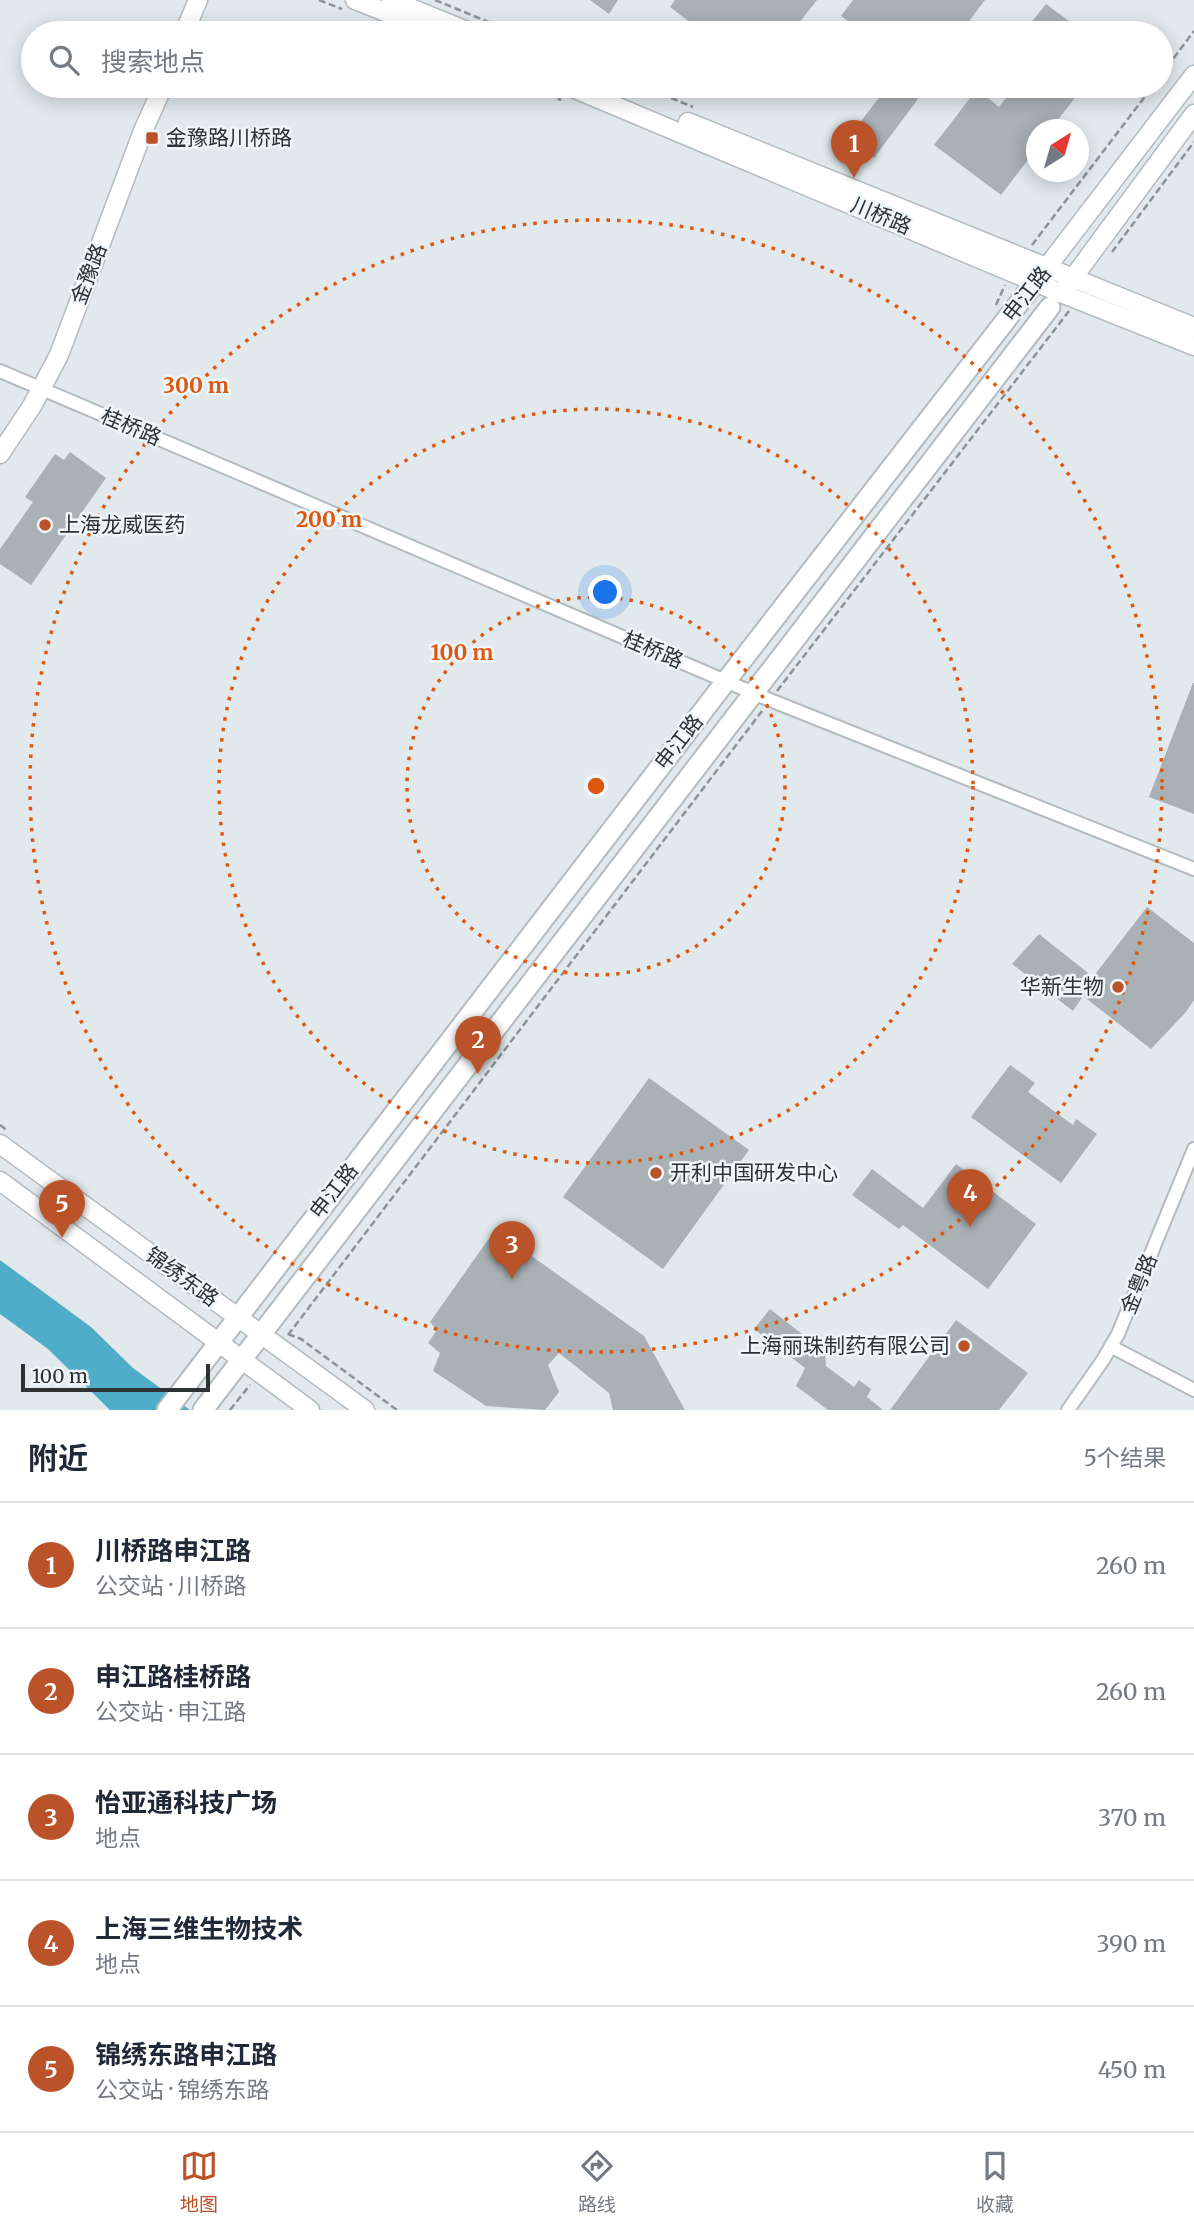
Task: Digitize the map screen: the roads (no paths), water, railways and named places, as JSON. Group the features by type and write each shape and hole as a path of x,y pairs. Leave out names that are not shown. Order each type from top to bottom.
{"main road":[{"name":"申江路","path":"167,1410 1042,274"},
{"name":"申江路","path":"206,1406 763,697 1061,293"}],"street":[{"path":"189,21 198,0"},
{"path":"355,0 408,21"},
{"path":"391,0 443,21"},
{"name":"申江路","path":"1042,274 1194,75"},
{"name":"金豫路","path":"0,454 42,389 59,355 158,98"},
{"name":"川桥路","path":"598,98 1042,274"},
{"name":"川桥路","path":"628,98 1042,274 1061,293 1194,346"},
{"name":"申江路","path":"1061,293 1194,114"},
{"name":"川桥路","path":"1061,293 1194,327"},
{"name":"桂桥路","path":"0,371 763,697 1194,869"},
{"name":"锦绣东路","path":"6,1139 237,1317 267,1329 284,1341 365,1410"},
{"name":"金粤路","path":"1068,1410 1112,1346 1194,1149"},
{"name":"锦绣东路","path":"0,1181 310,1410"},
{"path":"1112,1346 1194,1390"}],"water":[{"path":"0,1260 91,1327 133,1368 190,1410 110,1410 48,1349 0,1314"}],"place":[{"name":"金豫路川桥路","path":"152,138"},
{"name":"川桥路申江路","path":"854,178"},
{"name":"上海龙威医药","path":"45,525"},
{"name":"华新生物","path":"1118,987"},
{"name":"申江路桂桥路","path":"478,1074"},
{"name":"开利中国研发中心","path":"656,1173"},
{"name":"上海三维生物技术","path":"970,1227"},
{"name":"锦绣东路申江路","path":"62,1238"},
{"name":"怡亚通科技广场","path":"512,1279"},
{"name":"上海丽珠制药有限公司","path":"964,1346"}]}
